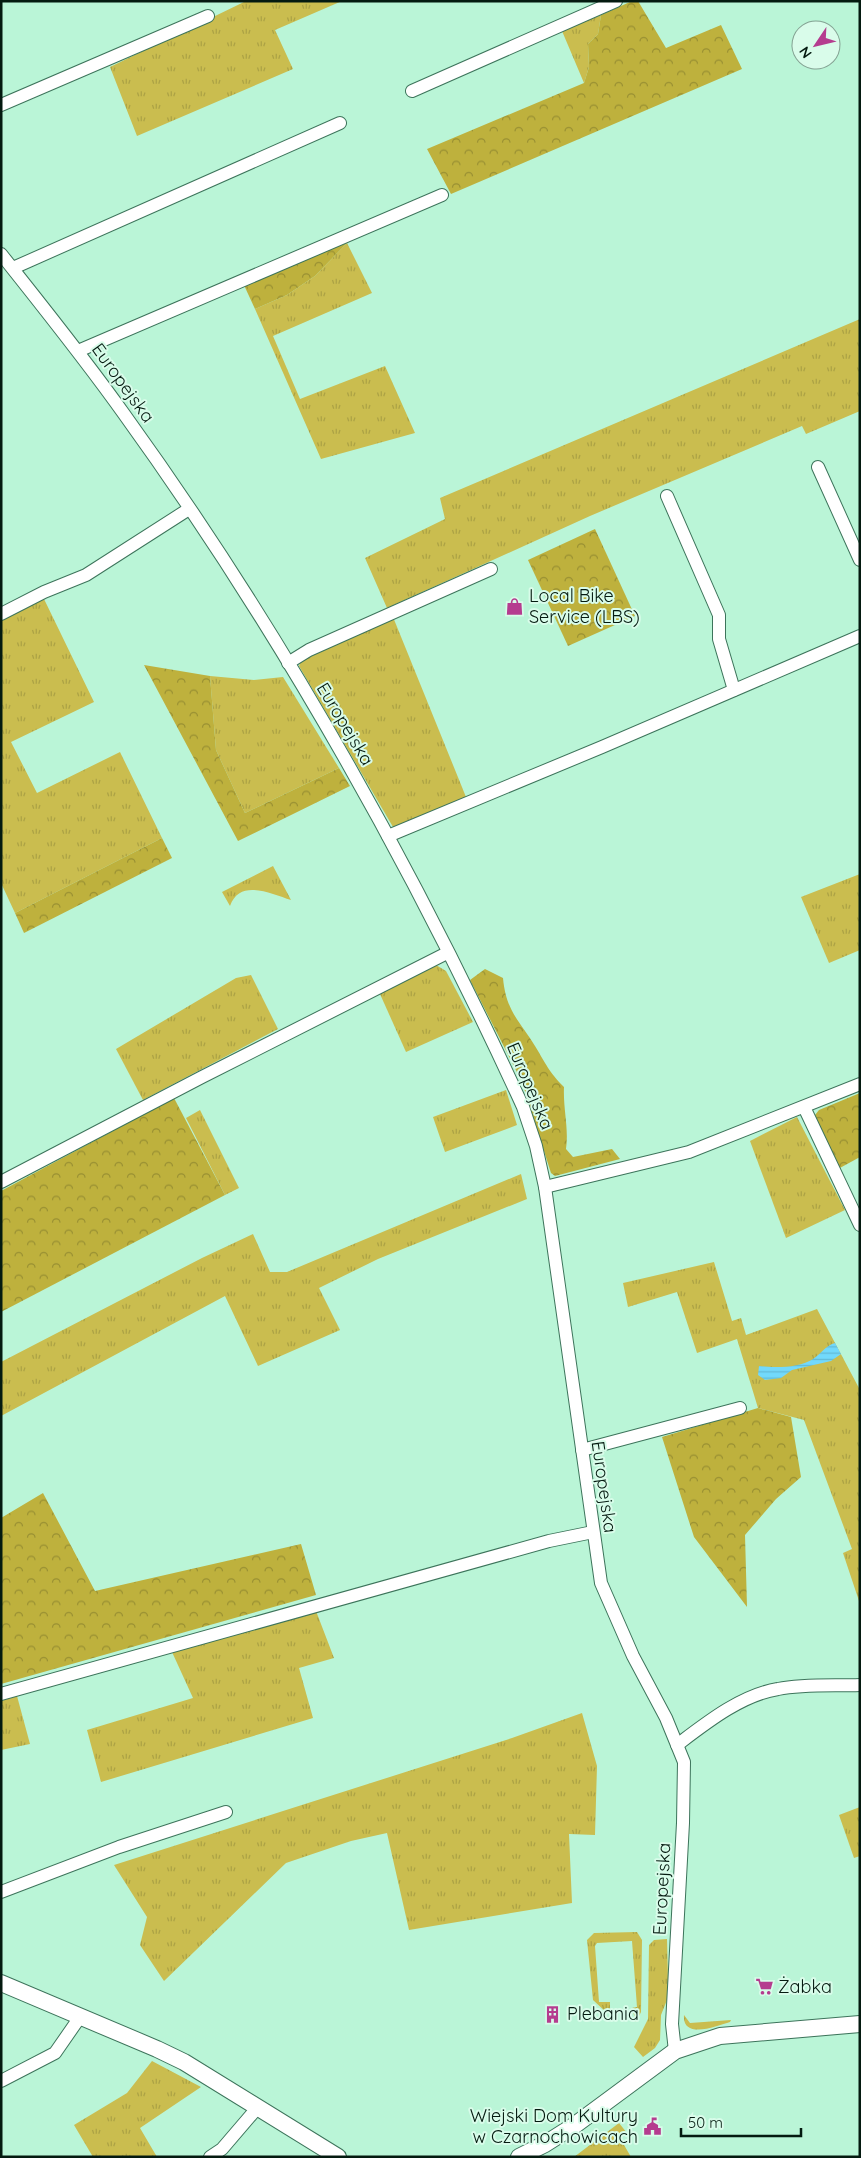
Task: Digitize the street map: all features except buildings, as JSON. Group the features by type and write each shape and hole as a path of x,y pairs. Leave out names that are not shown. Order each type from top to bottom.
{"street":[{"path":"412,91 616,1"},
{"path":"1,105 208,16"},
{"path":"12,268 340,123"},
{"path":"78,351 442,195"},
{"name":"Europejska","path":"1,254 78,351 126,416 189,509 288,663 388,836 523,1107 536,1146 545,1187 601,1583 678,1745 684,1762 685,1786 672,2024 675,2051"},
{"path":"818,467 860,560"},
{"path":"667,496 719,615 719,639 734,690"},
{"path":"1,614 44,592 86,575 189,509"},
{"path":"288,663 309,650 490,569"},
{"path":"388,836 860,636"},
{"path":"1,1182 210,1072 447,953"},
{"path":"545,1187 689,1152 860,1084"},
{"path":"804,1107 860,1225"},
{"path":"582,1450 740,1408"},
{"path":"1,1694 550,1542 593,1532"},
{"path":"678,1745 702,1726 750,1698 778,1689 860,1685"},
{"path":"1,1892 119,1847 226,1812"},
{"path":"1,1983 157,2049 258,2107 338,2157"},
{"path":"1,2081 55,2053 80,2017"},
{"path":"519,2157 546,2151 675,2051 720,2036 860,2024"},
{"path":"210,2157 222,2148 258,2107"}],"green space":[{"path":"246,1 342,1 275,30 293,69 137,136 110,67"},
{"path":"632,1 638,1 666,48 721,25 742,69 451,194 427,149 584,83 589,67 588,44 598,34 601,15"},
{"path":"601,15 598,34 588,44 589,67 584,83 562,31"},
{"path":"347,243 372,293 273,336 300,399 385,366 415,433 321,459 255,309 287,295 315,276"},
{"path":"347,243 315,276 287,295 255,309 243,283"},
{"path":"860,319 860,411 806,434 802,426 590,516 387,608 365,558 445,519 440,498"},
{"path":"595,529 635,616 568,646 528,560"},
{"path":"44,599 94,702 11,742 37,793 120,752 162,838 15,913 1,883 1,619"},
{"path":"393,617 466,797 393,827 299,666 301,661 308,655"},
{"path":"144,665 210,676 216,750 245,813 339,768 350,786 238,841"},
{"path":"210,676 254,680 283,677 339,768 245,813 216,750"},
{"path":"162,838 172,858 24,933 15,913"},
{"path":"273,866 291,900 266,892 248,890 241,892 235,897 230,906 222,892"},
{"path":"860,874 860,950 829,963 801,897"},
{"path":"436,965 446,971 473,1022 406,1052 380,994"},
{"path":"485,969 503,978 507,999 514,1015 551,1072 564,1087 566,1149 573,1157 612,1149 620,1159 555,1176 551,1173 522,1082 470,980"},
{"path":"251,975 278,1029 143,1100 116,1049 236,978"},
{"path":"506,1090 517,1125 445,1152 433,1117"},
{"path":"860,1093 860,1157 838,1169 815,1115 819,1110"},
{"path":"174,1098 225,1195 1,1312 1,1191"},
{"path":"200,1110 239,1188 225,1195 186,1118"},
{"path":"797,1117 845,1210 786,1238 750,1141"},
{"path":"521,1174 527,1199 378,1259 319,1288 340,1330 258,1366 225,1296 1,1416 1,1362 202,1258 253,1234 270,1272 287,1272"},
{"path":"714,1262 732,1321 741,1318 746,1335 817,1309 860,1390 860,1604 843,1553 852,1549 804,1420 758,1408 737,1339 697,1353 677,1292 628,1307 623,1283"},
{"path":"758,1408 791,1417 801,1477 776,1499 745,1535 747,1607 694,1537 662,1437"},
{"path":"43,1493 95,1591 301,1544 316,1595 1,1684 1,1518"},
{"path":"316,1611 334,1658 299,1668 313,1718 101,1782 87,1730 193,1698 172,1652"},
{"path":"17,1696 30,1744 1,1750 1,1701"},
{"path":"582,1713 597,1766 595,1835 569,1834 572,1903 409,1930 387,1833 351,1841 286,1863 164,1981 140,1945 147,1917 114,1865 512,1738"},
{"path":"860,1807 860,1856 854,1858 839,1815"},
{"path":"637,1932 642,1940 641,2012 636,2022 632,2008 637,2007 632,1941 597,1943 595,1946 599,2002 610,2002 610,2009 617,2009 617,2011 607,2013 593,2000 587,1940 594,1933"},
{"path":"667,1939 667,2000 661,2015 660,2040 655,2048 643,2057 634,2047 648,2019 649,1945 654,1940"},
{"path":"684,2015 690,2023 731,2020 730,2022 709,2028 694,2029 685,2023"},
{"path":"152,2061 201,2087 140,2128 157,2157 93,2157 74,2125 127,2093"},
{"path":"619,2123 627,2133 620,2138 631,2157 574,2157"}],"water":[{"path":"835,1343 841,1354 831,1361 792,1370 781,1378 765,1380 758,1375 759,1366 794,1366 808,1362 828,1346"}],"place":[{"name":"Local Bike Service (LBS)","path":"515,606"},
{"name":"Żabka","path":"764,1987"},
{"name":"Plebania","path":"553,2014"},
{"name":"Wiejski Dom Kultury w Czarnochowicach","path":"652,2126"}]}
